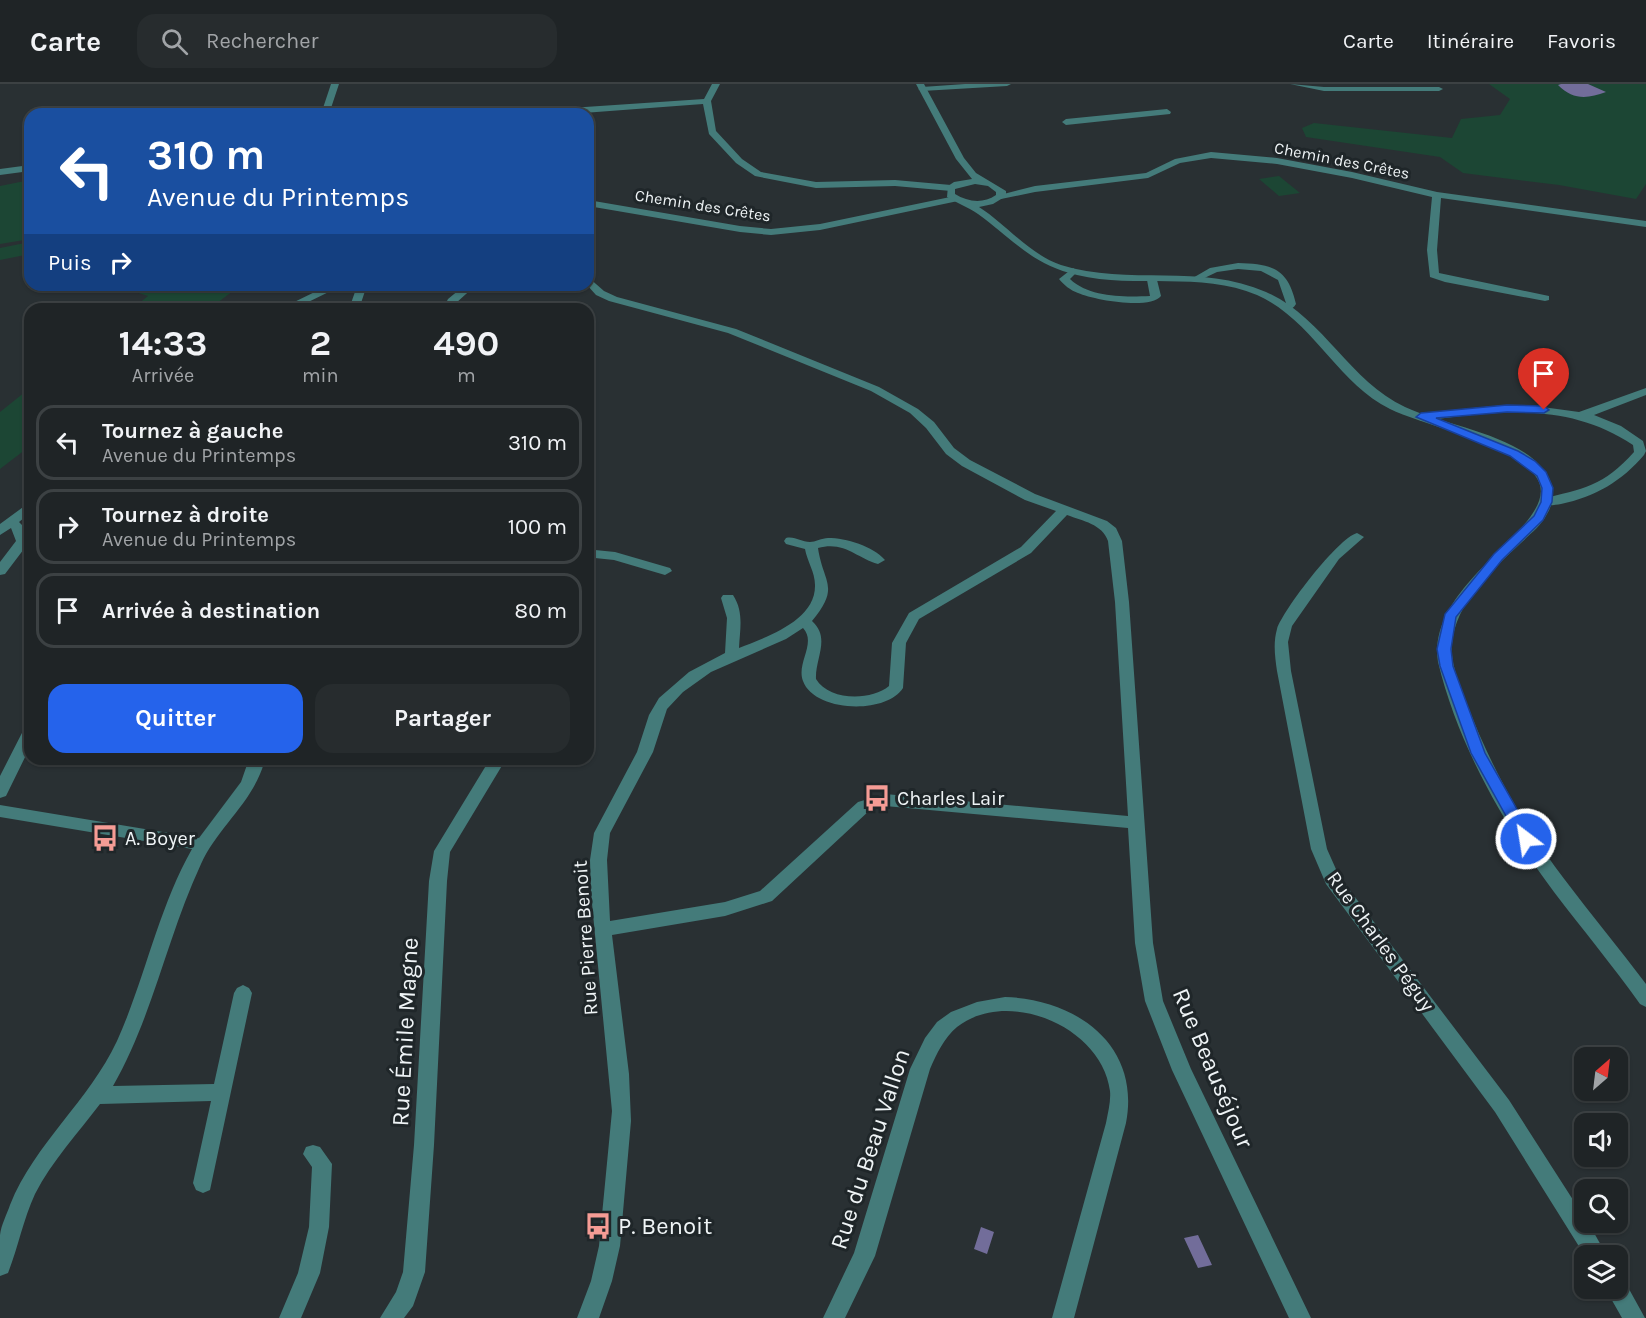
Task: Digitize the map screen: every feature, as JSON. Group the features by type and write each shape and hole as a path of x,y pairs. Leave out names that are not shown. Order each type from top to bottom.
{"street":[{"path":"327,108 335,84"},
{"path":"716,84 707,101 712,132 739,161 759,174 816,185 895,183 954,186 984,182"},
{"path":"998,224 992,208 997,195 973,175 960,159 921,87 1007,84"},
{"path":"1294,84 1324,88 1438,89"},
{"path":"594,109 707,101"},
{"path":"1066,122 1167,112"},
{"name":"Chemin des Crêtes","path":"967,203 1035,189 1148,175 1178,161 1211,155 1256,158 1324,169 1437,195 1646,224"},
{"path":"960,159 961,177 950,195 967,203 998,224 1038,258 1073,271 1098,276 1152,280 1196,279 1250,289 1271,297 1298,314 1369,390 1397,407 1499,446 1531,464 1542,475 1547,488 1546,502 1539,517 1498,557 1450,617 1444,649 1446,666 1478,753 1526,839 1560,886 1621,962 1646,999"},
{"path":"0,172 24,169"},
{"path":"1437,195 1432,250 1434,275 1545,298"},
{"name":"Chemin des Crêtes","path":"594,204 740,229 771,232 820,227 955,199"},
{"path":"1196,279 1203,273 1215,269 1238,266 1262,268 1280,276 1291,304 1287,307"},
{"path":"1073,271 1064,279 1069,287 1097,295 1153,299 1156,296 1152,280"},
{"name":"Rue Beauséjour","path":"594,286 600,293 613,299 732,331 875,389 914,411 930,426 950,451 966,463 1030,497 1102,524 1111,531 1115,541 1122,602 1144,943 1154,1000 1182,1070 1300,1318"},
{"path":"298,303 324,291"},
{"path":"452,303 464,291"},
{"path":"312,303 315,295"},
{"path":"1578,416 1601,410 1646,392"},
{"path":"1421,417 1519,408 1558,411 1615,428 1639,444 1640,452 1614,478 1564,501 1546,502"},
{"path":"804,620 813,627 817,636 809,669 809,679 813,688 824,695 847,700 875,700 889,696 896,688 897,644 904,629 914,616 1026,550 1065,510"},
{"path":"0,531 24,511"},
{"path":"0,571 22,541 19,529 12,522"},
{"name":"Rue Charles Péguy","path":"1357,537 1334,556 1300,602 1285,626 1281,642 1297,741 1319,849 1332,879 1502,1106 1590,1245"},
{"path":"790,541 811,546 827,541 837,543 861,550 878,560"},
{"name":"Rue Pierre Benoit","path":"588,1318 600,1291 609,1254 619,1148 621,1093 603,929 599,859 602,835 616,801 650,741 654,720 663,703 678,688 732,654 781,635 804,620 816,606 821,591 822,575 811,553 811,546"},
{"path":"594,554 615,556 665,571"},
{"path":"728,598 733,605 735,620 731,641 732,654"},
{"path":"0,792 24,743"},
{"path":"0,1266 21,1203 34,1176 96,1095 113,1066 131,1028 194,861 247,784 256,765"},
{"name":"Rue Émile Magne","path":"391,1318 405,1298 414,1272 424,1144 438,880 442,851 494,765"},
{"path":"603,929 725,909 766,897 864,806 885,800 1136,823"},
{"path":"0,812 203,845"},
{"path":"203,1184 243,993"},
{"name":"Rue du Beau Vallon","path":"834,1318 864,1256 920,1069 933,1040 950,1021 972,1010 1004,1003 1033,1004 1075,1022 1094,1039 1110,1062 1120,1091 1115,1125 1063,1318"},
{"path":"96,1095 222,1092"},
{"path":"290,1318 309,1273 319,1227 322,1164 313,1154"},
{"path":"1623,1299 1634,1318"}],"green space":[{"path":"1489,84 1646,84 1646,184 1636,199 1559,185 1463,173 1440,157 1306,137 1302,128 1314,123 1452,138 1461,119 1500,115 1510,99"},
{"path":"1279,176 1300,193 1279,196 1259,179"},
{"path":"24,181 24,240 0,244 0,186"},
{"path":"24,243 24,255 0,260 0,248"},
{"path":"133,291 233,291 217,303 139,303 148,296"},
{"path":"24,393 24,451 0,469 0,412"}],"shaded area":[{"path":"1588,84 1606,92 1580,97 1564,90 1558,85"},
{"path":"981,1227 994,1232 987,1254 974,1249"},
{"path":"1198,1235 1212,1265 1198,1268 1184,1238"}],"place":[{"name":"Charles Lair","path":"877,798"},
{"name":"A. Boyer","path":"105,838"},
{"name":"P. Benoit","path":"598,1226"}],"route":[{"path":"1526,839 1496,789 1478,753 1446,666 1444,649 1445,633 1450,617 1464,596 1498,557 1539,517 1546,502 1547,488 1542,475 1531,464 1514,453 1421,417 1507,408 1544,410"}]}
